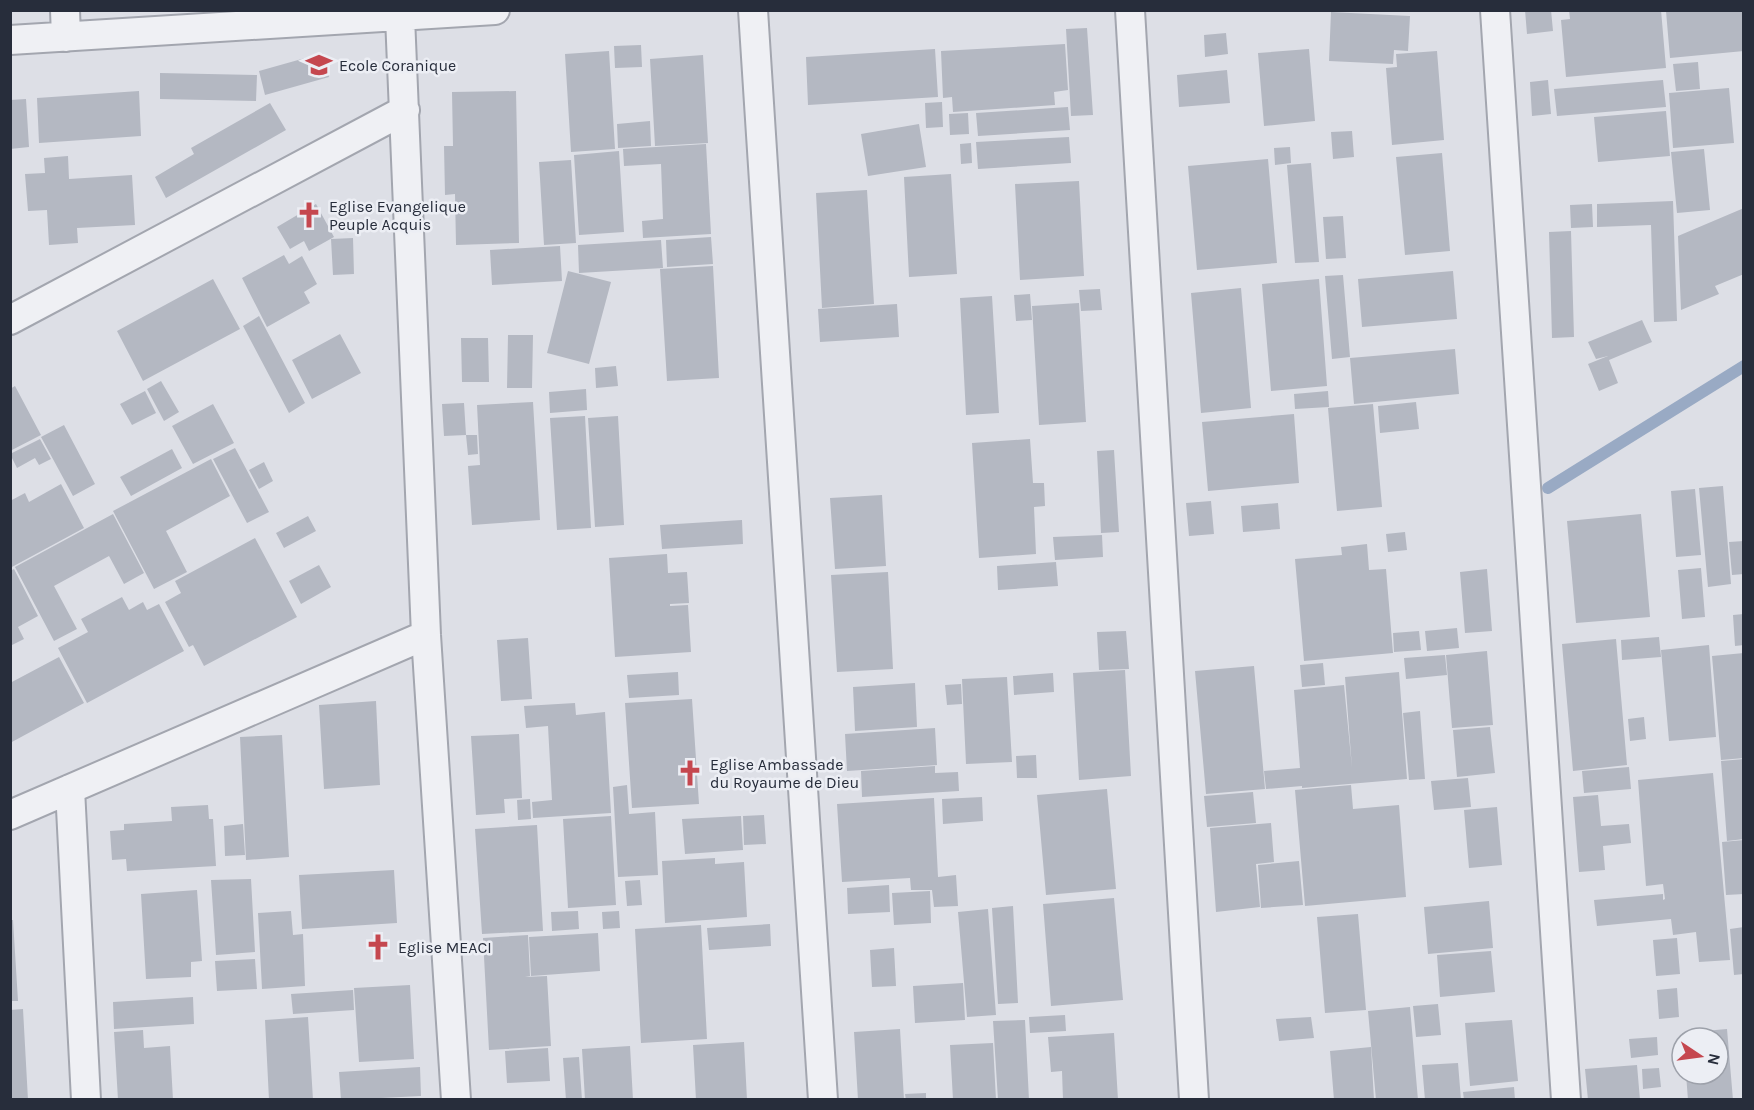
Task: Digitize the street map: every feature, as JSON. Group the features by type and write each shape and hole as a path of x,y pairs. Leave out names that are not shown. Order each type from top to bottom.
{"street":[{"path":"10,40 66,24 400,17 495,10"},
{"path":"753,10 823,1100"},
{"path":"1130,10 1194,1100"},
{"path":"1495,10 1566,1100"},
{"path":"400,17 426,634 456,1100"},
{"path":"10,320 405,110"},
{"path":"10,815 426,634"},
{"path":"70,789 86,1100"}],"building":[{"path":"1525,10 1551,10 1553,31 1527,34"},
{"path":"1569,10 1661,10 1666,68 1566,77 1561,20 1570,19"},
{"path":"1744,10 1744,51 1670,58 1666,11"},
{"path":"1331,12 1410,16 1408,51 1394,50 1393,64 1329,61"},
{"path":"1087,28 1093,115 1071,116 1066,29"},
{"path":"1226,33 1228,54 1205,57 1204,35"},
{"path":"1065,44 1068,90 1054,92 1055,105 953,112 952,97 943,98 941,51"},
{"path":"641,45 642,67 615,68 614,46"},
{"path":"935,49 938,97 808,105 806,57"},
{"path":"1309,49 1315,121 1264,126 1258,53"},
{"path":"609,51 615,149 571,152 565,54"},
{"path":"1437,51 1444,140 1392,145 1386,68 1397,67 1396,54"},
{"path":"323,53 329,77 265,95 259,71"},
{"path":"703,55 708,143 655,146 650,59"},
{"path":"1698,62 1700,89 1676,91 1673,64"},
{"path":"1227,70 1230,103 1179,107 1177,75"},
{"path":"160,73 257,75 256,101 160,99"},
{"path":"1548,80 1551,114 1532,116 1530,82"},
{"path":"1663,80 1666,107 1557,116 1554,89"},
{"path":"1729,88 1734,143 1673,148 1669,93"},
{"path":"139,91 141,136 39,143 37,98"},
{"path":"516,91 519,243 456,245 455,194 445,195 444,146 453,146 452,92"},
{"path":"26,99 29,147 10,149 10,100"},
{"path":"942,102 943,127 926,128 925,103"},
{"path":"270,103 286,130 166,198 155,177 194,154 191,148"},
{"path":"1068,107 1070,130 978,136 976,113"},
{"path":"1666,111 1670,156 1598,162 1594,117"},
{"path":"968,113 969,134 950,135 949,114"},
{"path":"650,121 651,146 618,148 617,124"},
{"path":"919,124 926,167 868,176 861,134"},
{"path":"1352,131 1354,157 1333,159 1331,132"},
{"path":"1069,137 1071,163 978,169 976,142"},
{"path":"971,143 972,163 961,164 960,144"},
{"path":"706,144 711,234 643,238 642,221 663,219 661,164 624,166 623,149"},
{"path":"1290,147 1291,163 1275,165 1274,148"},
{"path":"1704,149 1710,210 1677,213 1671,152"},
{"path":"619,151 624,232 579,235 574,155"},
{"path":"1442,153 1450,251 1405,255 1396,157"},
{"path":"68,156 69,179 132,175 135,225 77,228 78,243 49,245 47,210 28,211 25,174 45,173 44,158"},
{"path":"1268,159 1277,263 1197,270 1188,166"},
{"path":"571,160 576,243 544,245 539,162"},
{"path":"1311,163 1319,262 1295,263 1287,165"},
{"path":"951,174 957,274 909,277 904,177"},
{"path":"1079,181 1084,276 1020,280 1015,184"},
{"path":"867,190 874,304 822,308 816,193"},
{"path":"1673,201 1677,321 1654,322 1651,225 1597,227 1597,204"},
{"path":"316,204 334,237 309,251 304,241 290,249 277,227"},
{"path":"1592,204 1593,227 1571,228 1570,205"},
{"path":"1744,208 1744,274 1715,286 1719,294 1681,310 1678,236"},
{"path":"1343,216 1346,258 1326,259 1323,217"},
{"path":"1571,231 1574,337 1552,338 1549,232"},
{"path":"711,237 713,264 667,267 666,240"},
{"path":"353,238 354,274 333,275 331,239"},
{"path":"661,240 663,268 579,273 578,245"},
{"path":"560,246 562,281 492,285 490,250"},
{"path":"284,255 289,264 302,256 317,284 304,292 310,303 267,327 242,278"},
{"path":"713,266 719,378 667,381 660,269"},
{"path":"568,271 611,282 589,364 547,353"},
{"path":"1453,271 1457,319 1362,327 1358,279"},
{"path":"1343,275 1350,357 1332,359 1325,276"},
{"path":"213,279 240,329 143,381 117,331"},
{"path":"1319,279 1327,386 1271,391 1262,284"},
{"path":"1241,288 1251,408 1201,413 1191,293"},
{"path":"1100,289 1102,310 1081,311 1079,290"},
{"path":"1030,294 1032,320 1016,321 1014,295"},
{"path":"992,296 999,413 966,415 960,298"},
{"path":"1079,303 1086,422 1039,425 1032,306"},
{"path":"897,304 899,337 820,342 818,309"},
{"path":"259,316 305,403 289,413 243,326"},
{"path":"1642,320 1652,342 1609,360 1618,383 1599,391 1588,364 1608,356 1596,359 1588,342"},
{"path":"340,334 361,373 312,399 292,360"},
{"path":"508,335 533,335 532,388 507,388"},
{"path":"461,338 488,338 489,382 462,382"},
{"path":"1455,349 1459,394 1354,404 1350,358"},
{"path":"616,366 618,386 596,388 595,368"},
{"path":"161,381 179,412 164,421 147,389"},
{"path":"15,386 41,435 10,451 10,389"},
{"path":"586,389 587,410 550,413 549,392"},
{"path":"145,391 156,413 132,425 120,404"},
{"path":"1328,391 1329,407 1295,409 1294,394"},
{"path":"533,402 540,520 472,525 468,466 480,465 477,405"},
{"path":"1416,402 1419,429 1380,433 1378,406"},
{"path":"464,403 466,435 444,436 442,404"},
{"path":"213,404 234,443 193,464 172,426"},
{"path":"1373,404 1382,507 1337,511 1328,408"},
{"path":"1294,414 1299,483 1208,491 1202,422"},
{"path":"585,416 591,528 557,530 550,418"},
{"path":"618,416 624,525 595,527 588,418"},
{"path":"64,425 95,484 73,496 41,437"},
{"path":"466,435 477,435 478,454 468,455"},
{"path":"40,439 51,459 39,465 35,458 17,468 10,454"},
{"path":"1030,439 1033,483 1044,483 1045,506 1034,507 1036,554 979,558 972,443"},
{"path":"235,448 269,512 247,523 213,459"},
{"path":"172,449 182,468 131,496 120,477"},
{"path":"1114,450 1119,532 1101,533 1097,451"},
{"path":"211,459 230,496 166,531 187,572 154,589 113,511"},
{"path":"264,462 273,481 259,489 249,470"},
{"path":"61,484 84,528 10,568 10,501 25,493 29,502"},
{"path":"1723,486 1731,584 1708,587 1699,488"},
{"path":"1695,489 1701,555 1676,557 1671,491"},
{"path":"882,495 886,566 835,569 830,498"},
{"path":"1211,501 1214,534 1189,536 1186,503"},
{"path":"1278,503 1280,529 1243,532 1241,506"},
{"path":"113,514 144,573 124,584 109,556 54,586 77,629 54,641 15,567"},
{"path":"1641,514 1650,617 1576,623 1567,521"},
{"path":"308,516 316,531 284,548 276,533"},
{"path":"742,520 743,544 662,549 660,525"},
{"path":"1405,532 1407,550 1388,552 1386,534"},
{"path":"1102,535 1103,557 1055,560 1053,537"},
{"path":"255,538 297,617 204,666 193,645 189,647 165,602 181,593 175,581"},
{"path":"1744,541 1744,574 1732,575 1729,542"},
{"path":"1367,544 1369,570 1386,569 1393,653 1304,661 1295,559 1342,555 1341,547"},
{"path":"667,554 668,573 687,572 689,603 670,604 670,606 688,605 691,652 615,657 609,558"},
{"path":"1056,562 1058,586 998,590 997,566"},
{"path":"319,565 331,587 301,604 289,581"},
{"path":"1701,568 1705,617 1682,619 1678,570"},
{"path":"14,569 38,616 18,627 24,639 10,646 10,571"},
{"path":"1487,569 1492,631 1465,633 1460,572"},
{"path":"888,572 893,669 837,672 831,575"},
{"path":"122,597 129,610 143,602 147,610 159,604 184,651 87,703 58,648 88,632 81,619"},
{"path":"1744,614 1744,645 1735,646 1733,615"},
{"path":"1457,628 1459,648 1427,651 1425,631"},
{"path":"1126,631 1129,669 1099,670 1097,632"},
{"path":"1419,631 1421,650 1394,652 1393,633"},
{"path":"1659,637 1661,657 1622,660 1621,640"},
{"path":"528,638 532,699 501,701 497,640"},
{"path":"1616,639 1627,765 1573,771 1562,644"},
{"path":"1709,645 1716,737 1669,741 1661,650"},
{"path":"1487,651 1493,725 1452,728 1446,655"},
{"path":"1744,653 1744,758 1721,760 1712,656"},
{"path":"1445,655 1447,675 1406,679 1404,658"},
{"path":"59,657 84,703 10,743 10,683"},
{"path":"1323,663 1325,685 1302,687 1300,665"},
{"path":"1254,666 1265,789 1206,794 1195,671"},
{"path":"1125,670 1131,776 1079,780 1073,673"},
{"path":"678,672 679,695 629,698 627,675"},
{"path":"1399,672 1407,779 1266,789 1264,771 1300,768 1294,690 1344,685 1352,768 1345,677"},
{"path":"1053,673 1054,692 1014,695 1013,676"},
{"path":"1007,677 1012,762 966,764 962,679"},
{"path":"915,683 917,727 855,731 853,687"},
{"path":"961,684 962,704 947,705 945,685"},
{"path":"692,699 699,804 632,808 625,703"},
{"path":"376,701 380,785 324,789 319,705"},
{"path":"575,703 576,715 605,712 611,813 533,818 532,802 552,800 548,726 526,728 524,706"},
{"path":"1420,711 1425,779 1409,780 1403,713"},
{"path":"1644,717 1646,739 1630,741 1628,719"},
{"path":"1490,727 1495,773 1457,777 1453,730"},
{"path":"935,728 937,765 847,771 845,734"},
{"path":"519,734 522,798 504,799 505,813 476,815 471,736"},
{"path":"282,735 289,857 246,860 240,737"},
{"path":"1036,755 1037,778 1017,778 1016,756"},
{"path":"1744,759 1744,839 1727,841 1721,761"},
{"path":"935,766 935,773 958,772 959,791 862,797 861,771"},
{"path":"1629,767 1631,789 1584,793 1582,771"},
{"path":"1713,773 1730,960 1699,962 1696,932 1673,935 1671,919 1597,926 1594,900 1663,894 1663,900 1665,899 1663,884 1646,886 1638,780"},
{"path":"1468,778 1471,807 1434,810 1431,781"},
{"path":"627,785 629,814 655,812 658,875 618,877 613,787"},
{"path":"1351,785 1353,809 1399,805 1406,897 1305,906 1295,790"},
{"path":"1107,789 1116,889 1046,895 1037,795"},
{"path":"1253,792 1256,823 1207,827 1204,796"},
{"path":"1598,795 1601,826 1629,824 1631,843 1603,846 1605,870 1579,872 1573,797"},
{"path":"982,797 983,821 943,824 942,799"},
{"path":"934,798 938,877 956,875 958,906 934,907 932,890 911,890 910,878 842,882 837,804"},
{"path":"530,799 531,819 518,820 517,800"},
{"path":"208,805 209,819 213,819 216,866 127,871 126,859 112,860 110,831 124,830 124,824 172,821 171,807"},
{"path":"1497,807 1502,865 1469,868 1464,810"},
{"path":"764,815 766,844 744,845 743,816"},
{"path":"611,816 616,905 568,908 563,819"},
{"path":"741,816 743,850 685,854 682,819"},
{"path":"1271,823 1274,862 1256,864 1260,907 1216,912 1210,828"},
{"path":"243,824 245,855 225,856 224,826"},
{"path":"537,825 543,931 482,934 475,829"},
{"path":"1744,840 1744,894 1726,895 1722,842"},
{"path":"715,858 715,864 744,862 747,917 665,923 662,861"},
{"path":"1299,861 1303,905 1261,908 1258,865"},
{"path":"394,870 397,923 302,929 299,875"},
{"path":"251,879 255,952 216,955 211,880"},
{"path":"640,880 642,905 627,906 625,881"},
{"path":"889,885 890,912 848,914 847,888"},
{"path":"197,890 202,961 191,962 191,977 146,979 141,894"},
{"path":"930,891 931,923 894,925 892,893"},
{"path":"1114,898 1123,1000 1051,1006 1043,904"},
{"path":"1489,901 1493,948 1428,954 1424,907"},
{"path":"1013,906 1018,1003 998,1004 992,908"},
{"path":"988,909 996,1015 967,1017 958,912"},
{"path":"291,911 293,935 303,934 305,986 262,989 258,913"},
{"path":"578,911 579,929 552,931 551,912"},
{"path":"619,911 620,928 603,929 602,912"},
{"path":"1358,914 1366,1010 1325,1013 1317,917"},
{"path":"10,920 13,920 18,1001 10,1001"},
{"path":"770,924 771,946 709,950 707,928"},
{"path":"701,925 707,1039 641,1043 635,929"},
{"path":"1744,927 1744,974 1734,975 1730,929"},
{"path":"598,933 600,971 531,976 529,937"},
{"path":"528,935 530,976 525,977 547,976 551,1046 489,1050 483,938"},
{"path":"1677,938 1680,974 1656,976 1653,940"},
{"path":"894,948 896,986 872,987 870,950"},
{"path":"1491,951 1495,992 1440,997 1437,955"},
{"path":"255,959 257,989 217,991 215,961"},
{"path":"963,983 965,1020 915,1023 913,986"},
{"path":"410,985 414,1059 359,1062 354,988"},
{"path":"1677,988 1679,1017 1659,1019 1657,990"},
{"path":"353,990 354,1010 293,1014 291,994"},
{"path":"193,997 194,1024 114,1029 113,1002"},
{"path":"1438,1004 1441,1035 1416,1037 1413,1006"},
{"path":"1410,1007 1418,1100 1376,1100 1368,1011"},
{"path":"23,1009 28,1100 10,1100 10,1010"},
{"path":"1065,1015 1066,1031 1030,1033 1029,1017"},
{"path":"308,1017 313,1100 269,1100 265,1020"},
{"path":"1311,1017 1314,1038 1279,1041 1276,1019"},
{"path":"1025,1020 1029,1100 998,1100 993,1021"},
{"path":"1512,1020 1518,1081 1470,1086 1465,1023"},
{"path":"900,1029 904,1100 858,1100 854,1032"},
{"path":"143,1030 144,1048 170,1046 173,1100 118,1100 114,1032"},
{"path":"1114,1033 1118,1100 1063,1100 1062,1071 1051,1072 1048,1037"},
{"path":"1657,1037 1658,1055 1631,1058 1629,1039"},
{"path":"744,1042 747,1100 696,1100 693,1045"},
{"path":"993,1043 996,1100 953,1100 950,1045"},
{"path":"630,1046 633,1100 585,1100 582,1049"},
{"path":"1371,1047 1374,1100 1334,1100 1330,1051"},
{"path":"548,1048 550,1081 507,1083 505,1051"},
{"path":"579,1057 582,1100 566,1100 563,1058"},
{"path":"1458,1063 1461,1100 1425,1100 1422,1065"},
{"path":"1730,1064 1733,1100 1688,1100 1687,1086 1730,1086"},
{"path":"1637,1065 1640,1100 1588,1100 1585,1069"},
{"path":"420,1067 421,1096 341,1100 339,1072"},
{"path":"1659,1068 1661,1087 1643,1089 1642,1069"},
{"path":"1514,1087 1515,1100 1464,1100 1463,1092"},
{"path":"926,1093 926,1100 906,1100 905,1094"}],"waterway":[{"path":"1548,488 1744,366"}],"place":[{"name":"Ecole Coranique","path":"319,65"},
{"name":"Eglise Evangelique Peuple Acquis","path":"309,215"},
{"name":"Eglise Ambassade du Royaume de Dieu","path":"690,773"},
{"name":"Eglise MEACI","path":"378,947"}]}
